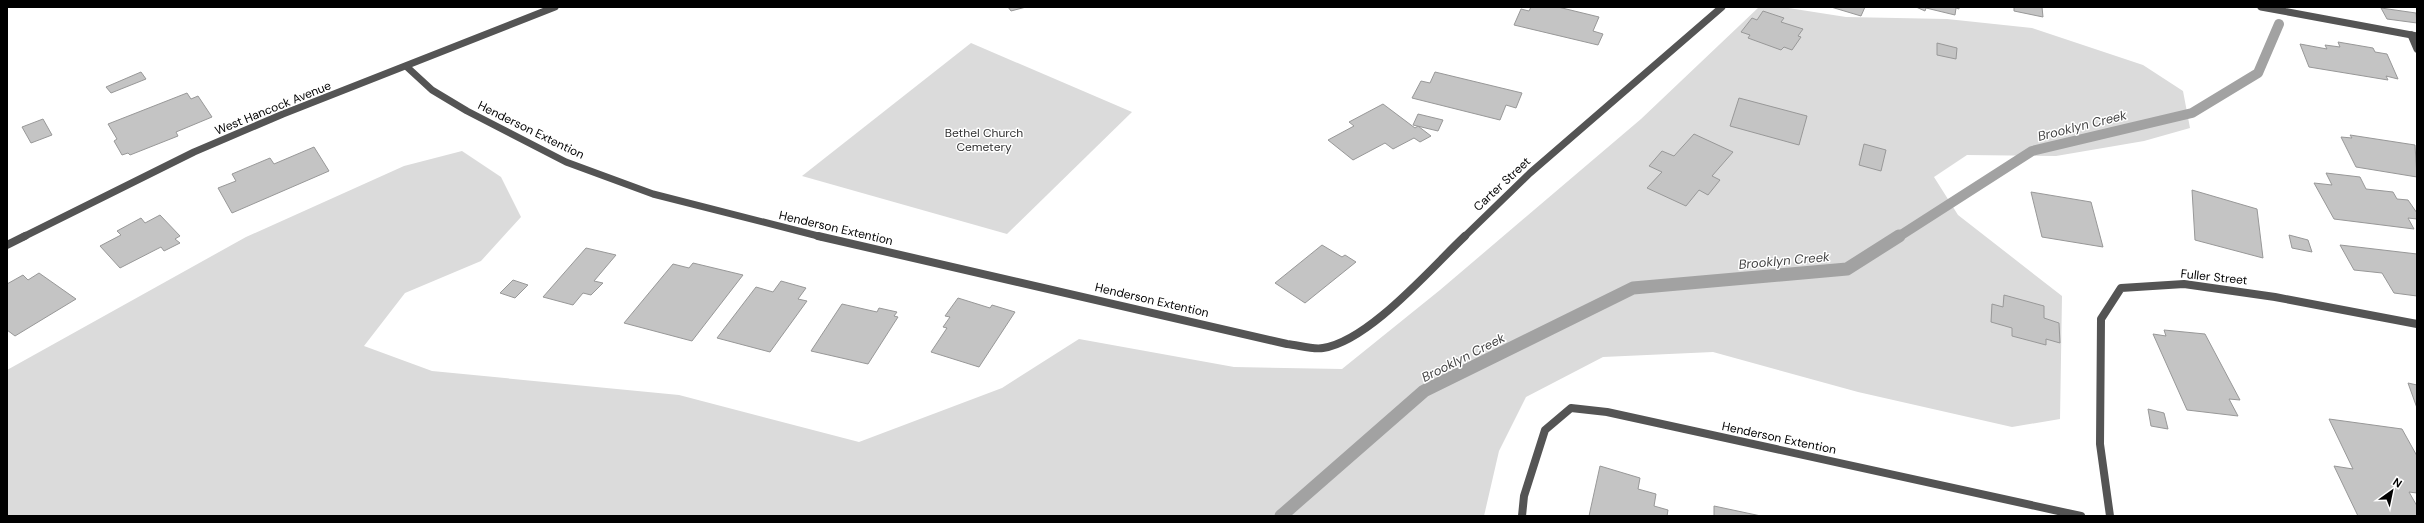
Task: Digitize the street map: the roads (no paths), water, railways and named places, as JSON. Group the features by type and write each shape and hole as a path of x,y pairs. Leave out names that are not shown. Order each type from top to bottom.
{"street":[{"name":"West Hancock Avenue","path":"7,245 93,200 193,153 278,117 555,7"},
{"name":"Carter Street","path":"1286,344 1322,348 1347,339 1374,323 1530,173 1722,7"},
{"path":"2261,7 2414,35 2417,48"},
{"name":"Henderson Extention","path":"407,67 432,90 474,115 566,162 653,194 759,222 1286,344"},
{"name":"Fuller Street","path":"2110,516 2100,444 2101,318 2122,288 2184,284 2275,297 2417,324"},
{"name":"Henderson Extention","path":"1522,516 1524,496 1545,430 1571,408 1607,412 2081,516"}],"waterway":[{"name":"Brooklyn Creek","path":"1898,237 2032,151 2192,113 2258,73 2279,24"},
{"name":"Brooklyn Creek","path":"1281,516 1424,391 1633,288 1847,269 1899,236"}],"park label":[{"name":"Bethel Church Cemetery","path":"984,140"}]}
